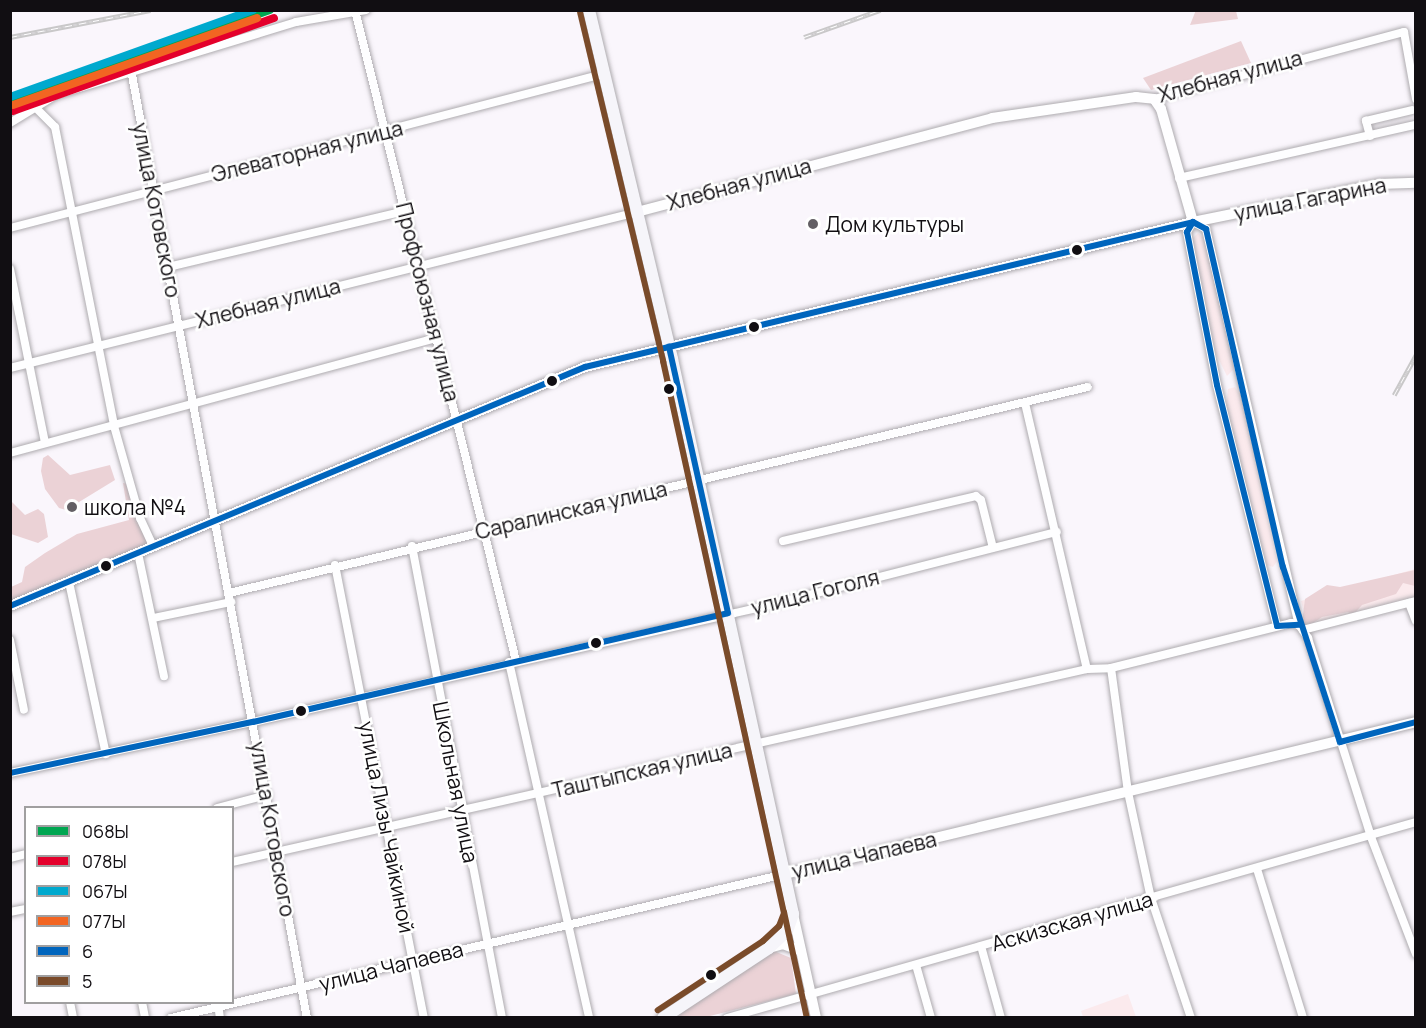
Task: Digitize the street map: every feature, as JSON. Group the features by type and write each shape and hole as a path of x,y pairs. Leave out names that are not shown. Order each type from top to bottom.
{"main road":[{"path":"589,10 669,346 758,745 793,914 787,930 769,948 670,1016"}],"street":[{"path":"10,123 56,95 132,75 296,22 356,14 366,10"},
{"name":"Профсоюзная улица","path":"356,14 435,338 486,530 537,794 589,1017"},
{"name":"Хлебная улица","path":"10,368 638,212 992,118 1120,98 1155,99 1404,32 1416,100 1412,110"},
{"name":"Элеваторная улица","path":"10,228 603,74"},
{"name":"улица Котовского","path":"132,75 152,191 230,592 307,1017"},
{"path":"1155,99 1161,109 1193,222 1206,229 1301,627 1371,837 1416,954"},
{"path":"36,108 55,127 114,426 140,518 153,546"},
{"path":"1179,178 1370,136 1415,126 1412,110 1366,121 1370,136"},
{"name":"улица Гагарина","path":"10,606 216,519 458,422 585,367 1193,222 1379,184 1416,183"},
{"path":"168,267 405,211"},
{"path":"1193,222 1187,232 1218,385 1277,626"},
{"path":"10,269 45,443"},
{"path":"10,453 435,338"},
{"name":"Саралинская улица","path":"230,592 412,546 1088,387"},
{"path":"1025,403 1057,532 1087,669"},
{"path":"783,541 976,496 981,500 993,548"},
{"name":"улица Гоголя","path":"10,773 253,722 728,613 1057,532"},
{"name":"Школьная улица","path":"412,546 502,1017"},
{"path":"138,553 164,676"},
{"name":"улица Лизы Чайкиной","path":"335,566 424,1017"},
{"path":"69,582 106,754"},
{"path":"153,618 231,602"},
{"path":"1412,602 1416,621"},
{"name":"Таштыпская улица","path":"234,862 1087,669 1111,668 1277,626 1301,627 1412,602"},
{"path":"10,640 24,710"},
{"path":"1111,668 1128,792 1151,898 1191,1017"},
{"name":"улица Чапаева","path":"234,1001 302,987 1340,742 1416,722"},
{"path":"221,806 267,795"},
{"name":"Аскизская улица","path":"727,1017 1371,837 1416,822"},
{"path":"1257,869 1303,1017"},
{"path":"793,914 816,1017"},
{"path":"769,948 783,944 801,951"},
{"path":"981,946 1000,1017"},
{"path":"916,964 931,1017"},
{"path":"218,1004 220,1017"},
{"name":"улица Чапаева","path":"171,1017 218,1004"}],"shaded area":[{"path":"1196,10 1236,11 1238,19 1190,25"},
{"path":"1241,41 1251,63 1151,90 1143,78"},
{"path":"1198,233 1207,241 1234,369 1227,376 1212,346 1192,239"},
{"path":"1235,387 1240,395 1277,561 1273,567 1264,564 1226,407 1228,389"},
{"path":"48,455 70,475 110,465 115,480 66,510 59,508 45,489 41,471 43,458"},
{"path":"123,483 128,484 150,544 11,601 11,587 22,582 25,567 45,553 77,534 129,520"},
{"path":"10,500 25,515 38,509 44,514 48,537 38,543 11,534"},
{"path":"1415,569 1415,604 1309,630 1301,601"},
{"path":"1415,570 1415,586 1403,583 1396,594 1362,605 1353,615 1348,612 1322,617 1307,627 1302,623 1305,599 1327,585 1340,587"},
{"path":"774,951 791,958 796,994 706,1017 680,1017 679,1014"},
{"path":"1128,994 1136,1017 1083,1017 1081,1011"}],"railway":[{"path":"10,37 150,10"},
{"path":"804,37 880,10"},
{"path":"1394,395 1416,355"}],"transit line":[{"name":"067Ы","path":"10,97 253,10"},
{"name":"068Ы","path":"10,103 270,10"},
{"name":"5","path":"580,12 663,361 784,913 779,926 763,941 658,1010"},
{"name":"077Ы","path":"13,105 257,18"},
{"name":"078Ы","path":"13,111 274,18"},
{"name":"6","path":"1193,222 1206,229 1283,567 1340,742 1416,722"},
{"name":"6","path":"1193,222 1187,232 1217,385 1277,626 1299,625"},
{"name":"6","path":"10,606 585,367 1193,222"},
{"name":"6","path":"10,773 253,722 728,613 669,346"},
{"name":"5","path":"784,912 807,1018"}],"place":[{"name":"Дом культуры","path":"813,224"},
{"name":"школа №4","path":"72,507"}]}
